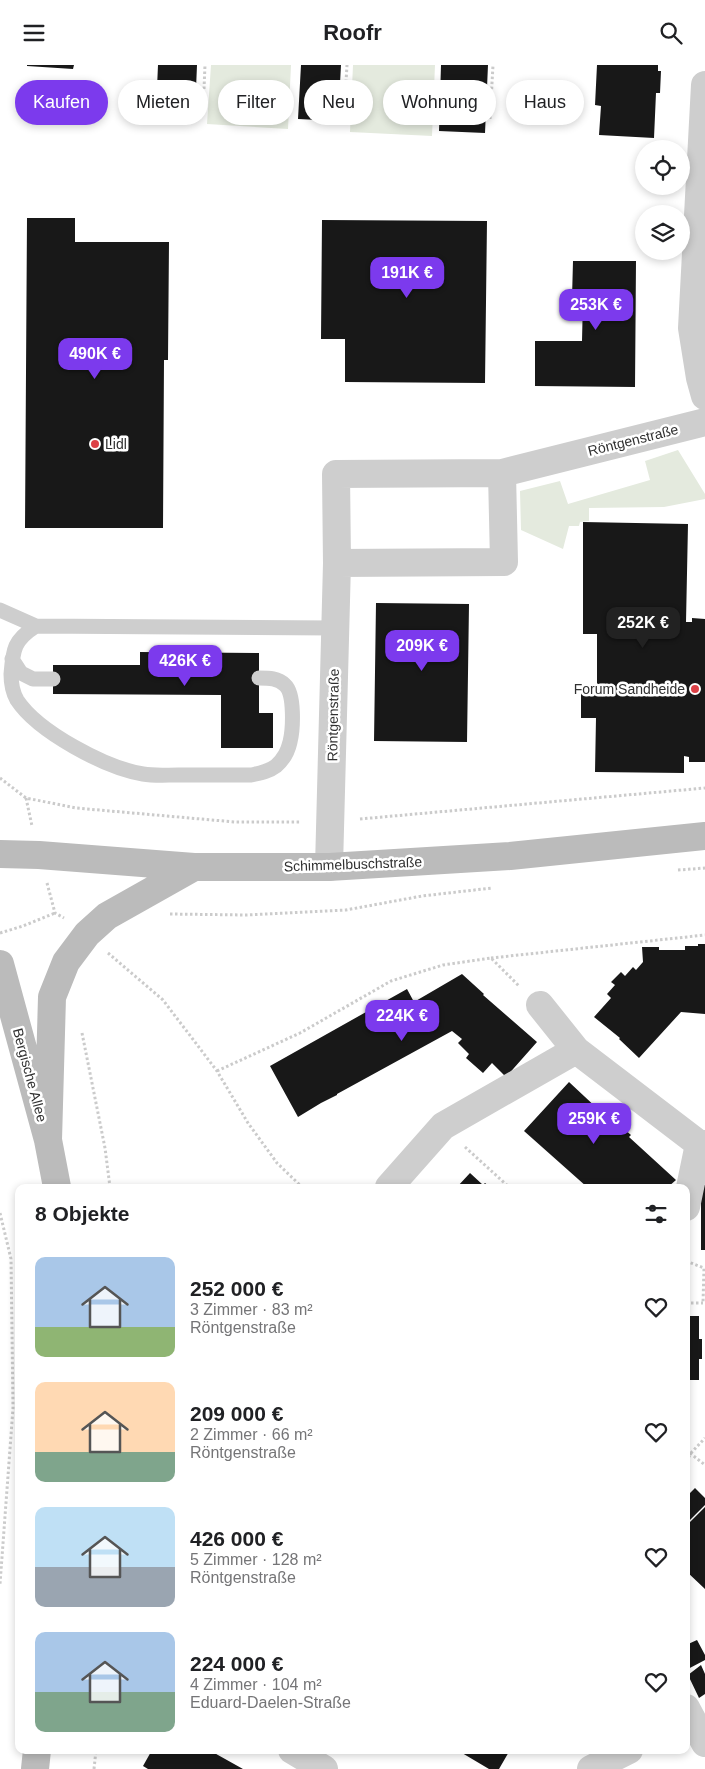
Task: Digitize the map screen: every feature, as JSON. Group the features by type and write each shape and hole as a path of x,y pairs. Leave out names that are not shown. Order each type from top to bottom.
{"main road":[{"name":"Schimmelbuschstraße","path":"0,854 39,855 194,867 328,867 510,856 705,836"},
{"path":"48,1140 52,997 66,962 87,934 107,916 194,867"},
{"name":"Bergische Allee","path":"0,964 48,1140 56,1184"},
{"path":"35,1769 37,1754"}],"street":[{"path":"705,85 692,328 700,378 705,396"},
{"name":"Röntgenstraße","path":"328,867 337,563 336,474 502,473 705,422"},
{"path":"337,563 504,562 502,473"},
{"path":"540,1005 576,1050 702,1144 690,1191"},
{"path":"392,1184 443,1126 576,1050"},
{"path":"690,1720 705,1743"},
{"path":"299,1754 324,1769"},
{"path":"591,1769 621,1754"}],"lane":[{"path":"0,610 36,626 335,628"},
{"path":"36,626 23,634 16,644 12,659 11,680 16,699 33,719 78,749 128,771 146,775 250,775 266,772 277,765 285,755 290,741 292,724 290,693 285,685 272,678 260,678"},
{"path":"12,659 21,673 33,679 53,679"}],"path":[{"path":"204,80 205,65"},
{"path":"346,80 347,65"},
{"path":"492,80 493,65"},
{"path":"0,778 26,798 76,808 235,822 330,821 705,788"},
{"path":"678,870 705,868"},
{"path":"170,914 246,915 346,910 422,896 498,888"},
{"path":"0,933 23,927 55,913"},
{"path":"217,1071 300,1033 392,981 443,965 705,935"},
{"path":"102,948 163,1000 217,1071 248,1123 277,1163 299,1184"},
{"path":"491,958 540,1005"},
{"path":"81,1023 83,1042 105,1148 110,1184"},
{"path":"443,1126 506,1184"},
{"path":"0,1213 11,1259 12,1408 0,1584"},
{"path":"690,1263 704,1268 704,1303 690,1303"},
{"path":"705,1438 691,1453 705,1465"},
{"path":"94,1769 96,1754"}],"shaded area":[{"path":"211,65 291,65 290,80 218,80 218,125 208,124"},
{"path":"353,65 435,65 434,80 383,80 383,125 432,125 432,136 350,132 350,125 373,125 373,80 352,80"},
{"path":"223,125 288,125 288,129"},
{"path":"678,450 705,494 705,499 664,507 589,508 589,521 580,522 579,526 569,526 563,549 521,530 520,491 560,481 568,504 650,480 645,461"}],"building":[{"path":"27,65 74,65 73,69"},
{"path":"158,65 197,65 196,80 157,80"},
{"path":"301,65 341,65 340,80 304,80 304,119 298,119"},
{"path":"441,65 488,65 487,80 441,80"},
{"path":"597,65 658,65 658,71 661,71 660,93 656,93 654,138 599,135 601,106 595,105"},
{"path":"439,125 485,125 485,133 439,131"},
{"name":"Lidl","path":"27,218 75,218 75,242 169,242 168,360 164,360 163,528 25,528"},
{"path":"322,220 487,221 485,383 345,382 345,339 321,339"},
{"path":"573,261 636,261 635,387 535,386 535,341 582,341 583,298 572,298"},
{"path":"583,522 688,524 686,622 692,622 692,618 705,619 705,762 689,762 689,757 684,756 684,773 595,772 596,718 581,718 581,685 597,686 597,634 583,634"},
{"path":"376,603 469,604 467,742 374,741"},
{"path":"140,652 259,653 259,713 273,713 273,748 221,748 221,695 53,694 53,665 140,665"},
{"path":"698,944 705,944 705,1014 681,1012 639,1058 620,1038 594,1017 611,998 607,994 615,985 611,982 621,972 625,976 633,967 636,970 643,962 642,947 659,947 659,950 685,950 685,946 698,946"},
{"path":"462,974 537,1042 506,1077 492,1063 483,1073 466,1058 469,1054 458,1043 462,1039 452,1031 298,1117 270,1066 407,989 414,1002"},
{"path":"569,1082 615,1125 617,1123 631,1135 629,1137 676,1180 671,1184 584,1184 524,1131"},
{"path":"470,1173 482,1184 460,1184"},
{"path":"701,1185 705,1185 705,1250 701,1250"},
{"path":"690,1316 699,1316 699,1339 702,1339 702,1359 699,1359 699,1380 690,1380"},
{"path":"695,1488 705,1498 705,1505 690,1520 690,1493"},
{"path":"705,1507 705,1589 690,1575 690,1522"},
{"path":"697,1640 705,1655 705,1660 690,1668 690,1643"},
{"path":"701,1665 705,1674 705,1694 699,1698 690,1679 690,1673"},
{"path":"150,1754 216,1754 243,1769 148,1769 143,1766"},
{"path":"464,1754 508,1754 499,1769 489,1769"}],"place":[{"name":"Lidl","path":"95,444"},
{"name":"Forum Sandheide","path":"695,689"}]}
